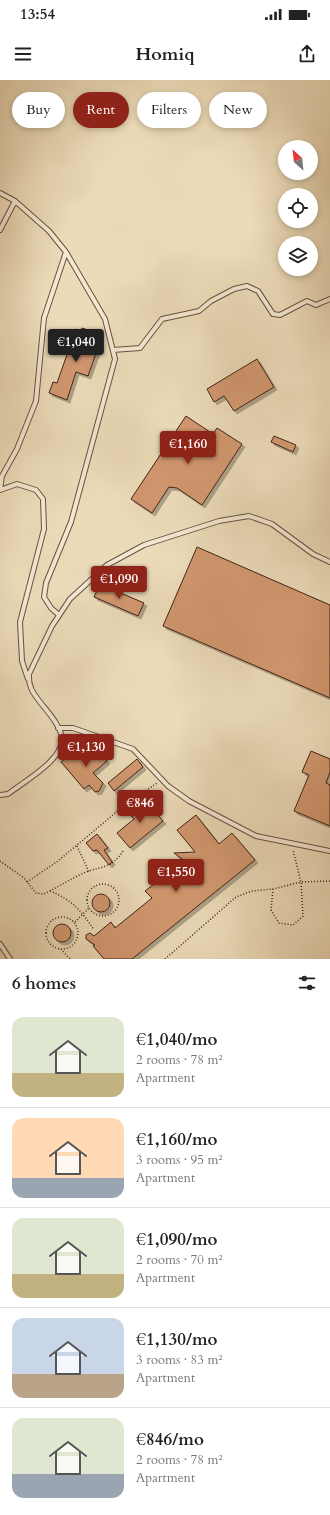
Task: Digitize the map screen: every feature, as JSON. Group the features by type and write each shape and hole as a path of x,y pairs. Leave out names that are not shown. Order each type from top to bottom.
{"lane":[{"path":"0,193 15,201 49,231 66,252 105,319 115,359 71,522 46,583 44,597 50,608 59,616"},
{"path":"0,230 15,201"},
{"path":"0,795 8,794 54,759 62,742 56,722 32,691 22,661 20,622 44,529 43,499 36,490 23,485 17,484 0,490 2,476 17,449 36,402 44,318 66,252"},
{"path":"113,350 140,348 162,319 199,311 212,301 234,289 247,286 258,291 273,314 280,315 307,301 316,305 330,299"},
{"path":"28,681 29,674 59,616 70,599 107,565 144,545 219,521 248,516 272,524 313,554 330,562"},
{"path":"58,728 73,728 133,749 162,779 189,801 256,836 330,851"},
{"path":"0,944 10,959"}],"path":[{"path":"27,882 77,846 126,804 162,779"},
{"path":"273,889 271,910 279,923 293,925 303,916 301,882 291,844"},
{"path":"77,846 89,872"},
{"path":"0,861 27,882 36,894 44,894 89,872 108,866 118,858 123,851"},
{"path":"165,959 236,897 252,891 273,889 301,882 330,881"},
{"path":"106,885 111,887 118,895 118,905 116,910 107,916 97,915 89,908 87,898 92,889 96,886 106,885"},
{"path":"50,891 66,897 83,914 94,930"},
{"path":"74,923 89,908"},
{"path":"61,949 71,946 77,938 78,932 74,923 60,917 55,918 48,926 46,936 51,945 61,949 70,959"}],"building":[{"path":"82,328 88,330 86,337 100,342 88,376 76,372 67,400 49,393 53,382 57,383 76,329 81,331"},
{"path":"257,359 274,387 234,411 224,396 214,402 207,389"},
{"path":"186,416 213,434 217,428 242,444 202,505 177,488 169,487 152,513 131,499"},
{"path":"274,436 296,445 293,452 271,442"},
{"path":"197,547 330,605 330,698 163,626"},
{"path":"100,584 144,603 138,616 94,597"},
{"path":"97,747 107,761 93,773 103,783 99,791 95,792 89,785 84,789 61,762 75,751 82,759"},
{"path":"311,751 330,759 330,772 326,783 330,785 330,826 294,811 309,775 302,772"},
{"path":"137,759 143,767 114,791 108,783"},
{"path":"141,801 147,809 150,806 163,821 130,848 117,833 134,819 128,812"},
{"path":"196,815 219,844 232,833 255,860 132,959 104,959 93,946 95,945 86,939 86,935 90,933 94,936 111,922 115,928 152,898 145,891 158,881 160,884 185,864 186,862 174,853 195,852 177,830"},
{"path":"97,834 108,848 104,850 112,862 109,865 97,850 93,851 86,843"},
{"path":"97,894 105,894 110,899 108,910 105,912 97,912 92,907 92,899"},
{"path":"58,924 66,924 71,929 69,940 66,942 58,942 53,937 53,929"}]}
